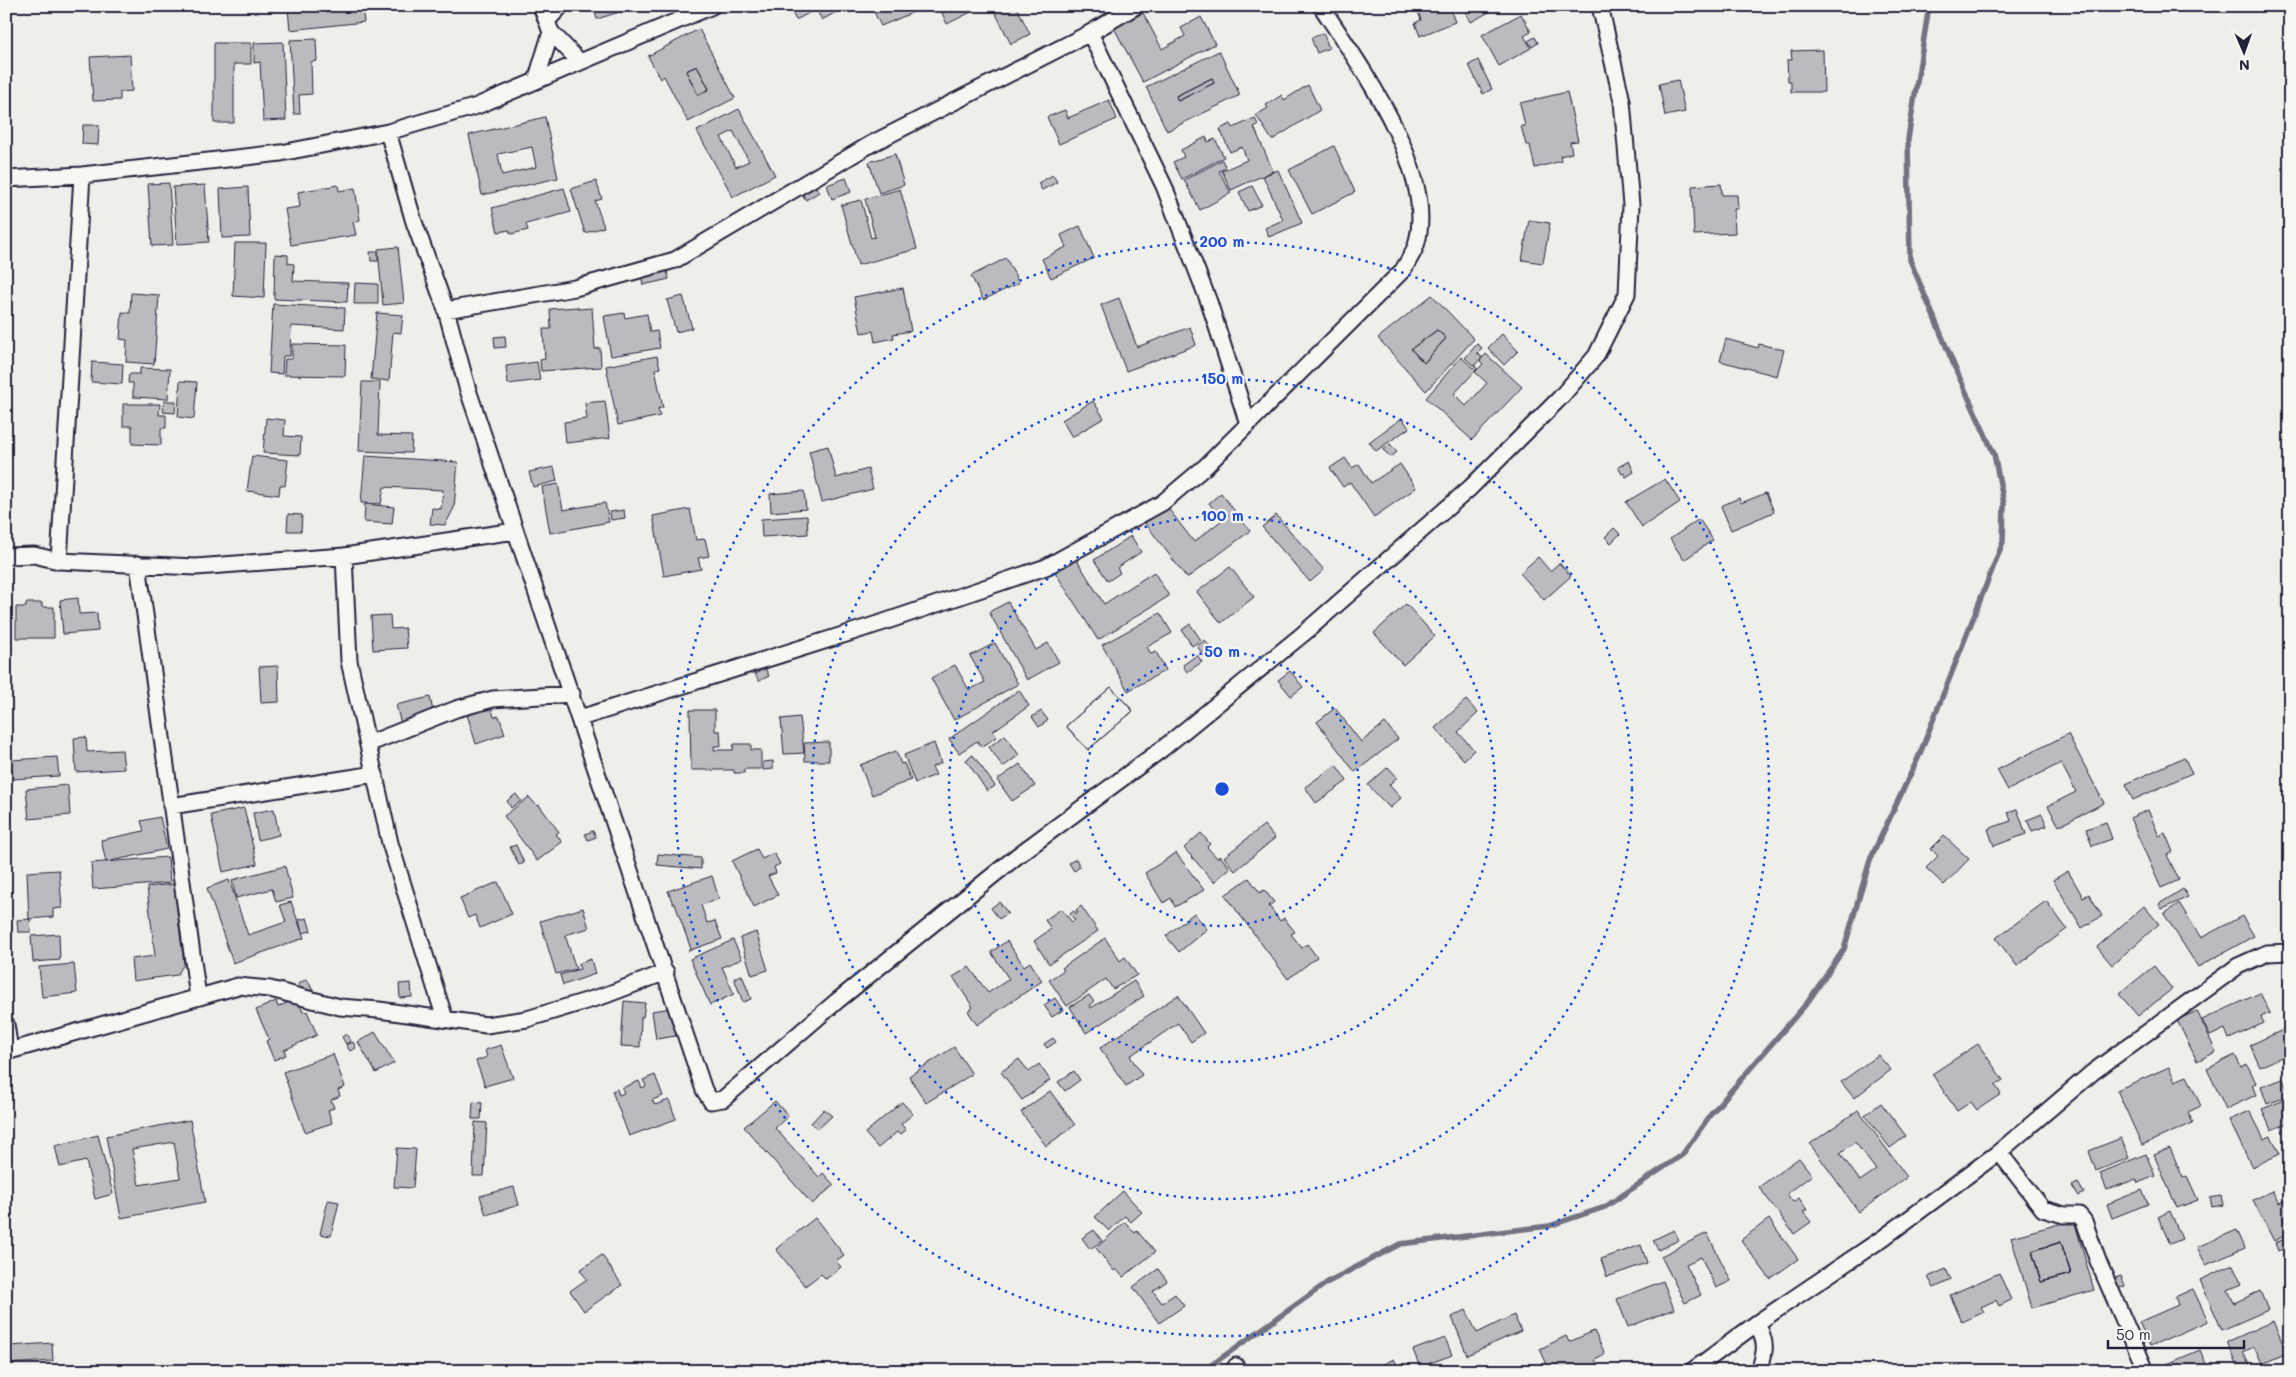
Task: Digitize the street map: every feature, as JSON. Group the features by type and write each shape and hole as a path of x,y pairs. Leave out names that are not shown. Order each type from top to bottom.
{"street":[{"path":"541,6 549,27 580,62"},
{"path":"536,81 549,27 561,6"},
{"path":"6,179 82,175 281,153 388,132 477,106 712,6"},
{"path":"446,310 575,288 676,260 871,144 1090,33 1136,6"},
{"path":"580,718 884,622 1046,567 1162,503 1206,466 1403,270 1417,242 1420,208 1410,162 1372,84 1321,6"},
{"path":"388,132 414,222 446,310 467,387 666,972 704,1090 710,1101 723,1099 837,1001 1017,856 1162,749 1303,634 1470,488 1560,398 1596,356 1627,294 1631,205 1622,101 1600,6"},
{"path":"1090,33 1164,186 1210,302 1248,424"},
{"path":"59,561 82,175"},
{"path":"6,556 34,554 59,561 196,567 344,556 515,531"},
{"path":"344,556 350,661 368,744 390,843 446,1019"},
{"path":"138,564 198,997"},
{"path":"368,744 456,709 493,699 572,694"},
{"path":"171,806 375,774"},
{"path":"1692,1371 1757,1324 1884,1238 1999,1152 2093,1072 2238,966 2267,953 2290,952"},
{"path":"6,1024 8,1052 238,986 270,988 340,1007 486,1025 527,1019 606,995 666,972"},
{"path":"1999,1152 2043,1208 2064,1215 2078,1215 2084,1221 2098,1261 2146,1371"},
{"path":"1757,1324 1764,1338 1766,1350 1759,1371"}],"building":[{"path":"311,6 362,6 364,22 290,30 288,9"},
{"path":"593,6 638,6 597,19"},
{"path":"788,6 836,6 838,11 822,20 816,9 796,20"},
{"path":"882,6 928,6 881,26 873,10"},
{"path":"939,6 983,6 947,24"},
{"path":"992,6 1016,6 1030,34 1011,44"},
{"path":"1416,6 1449,6 1455,22 1420,36 1415,23 1421,20"},
{"path":"1462,6 1500,6 1471,22"},
{"path":"1556,6 1569,6 1569,11 1557,13"},
{"path":"1143,13 1162,49 1185,36 1181,28 1201,17 1215,44 1143,82 1114,28"},
{"path":"1521,14 1531,32 1524,36 1531,48 1499,66 1482,35"},
{"path":"699,29 735,98 688,122 664,76 660,79 648,56","holes":["697,66 709,89 698,95 686,71"]},
{"path":"1323,33 1329,48 1317,53 1311,38"},
{"path":"1535,37 1538,43 1532,47 1528,41"},
{"path":"316,39 317,61 311,62 312,94 299,95 300,114 294,114 290,40"},
{"path":"283,42 286,120 263,121 260,62 254,63 254,43"},
{"path":"214,43 251,43 251,64 234,64 234,123 214,123"},
{"path":"1823,50 1824,92 1791,92 1791,81 1788,81 1787,60 1792,60 1791,51"},
{"path":"1219,51 1240,95 1167,131 1146,87","holes":["1212,78 1214,83 1178,101 1176,96"]},
{"path":"130,55 132,91 120,92 120,100 93,101 90,57"},
{"path":"1478,60 1492,89 1483,94 1469,65"},
{"path":"697,66 709,89 698,95 686,71"},
{"path":"1212,78 1214,83 1178,101 1176,96"},
{"path":"1678,80 1685,112 1665,116 1659,84"},
{"path":"1308,85 1320,110 1272,140 1256,115 1268,108 1266,105 1282,95 1284,100"},
{"path":"1567,92 1578,141 1570,142 1572,153 1560,156 1561,161 1535,168 1530,145 1526,145 1521,126 1525,126 1520,103"},
{"path":"1109,100 1117,119 1059,144 1047,117 1065,110 1068,118"},
{"path":"739,109 775,175 733,197 697,131","holes":["733,131 749,161 736,167 721,137"]},
{"path":"545,117 558,178 482,195 469,135","holes":["532,147 536,167 502,175 498,154"]},
{"path":"1255,118 1258,125 1254,127 1273,171 1231,190 1222,171 1247,160 1242,147 1230,152 1220,129 1231,124 1233,128"},
{"path":"83,125 99,125 98,145 82,144"},
{"path":"1206,137 1208,142 1215,139 1224,157 1182,179 1173,162 1184,157 1181,150"},
{"path":"1334,146 1355,192 1312,214 1289,170"},
{"path":"895,154 904,185 879,193 869,162"},
{"path":"1222,160 1226,168 1219,171 1231,193 1200,210 1184,180"},
{"path":"1278,170 1302,223 1269,237 1265,228 1283,220 1263,176"},
{"path":"1053,175 1057,182 1042,190 1038,183"},
{"path":"846,178 851,192 832,199 827,185"},
{"path":"596,181 602,199 595,201 604,227 585,233 571,189"},
{"path":"169,183 173,245 152,246 148,184"},
{"path":"1721,184 1722,195 1737,195 1738,209 1734,209 1735,233 1694,235 1692,186"},
{"path":"205,185 209,242 177,244 173,187"},
{"path":"338,185 339,191 355,188 360,220 353,222 356,235 291,245 285,209 300,207 298,192"},
{"path":"815,186 819,192 806,200 802,194"},
{"path":"1252,186 1262,205 1248,211 1239,192"},
{"path":"248,187 250,237 222,238 220,189"},
{"path":"564,188 571,212 526,224 528,230 511,234 509,230 498,232 492,208"},
{"path":"900,189 917,249 858,265 841,205 861,200 871,238 875,237 865,199"},
{"path":"1529,220 1550,223 1543,263 1522,260"},
{"path":"1080,226 1094,258 1051,278 1042,259 1066,247 1061,235"},
{"path":"235,243 266,243 264,298 233,296"},
{"path":"398,247 404,303 383,305 378,249"},
{"path":"370,252 378,252 378,261 371,261"},
{"path":"275,254 288,255 288,263 294,264 293,281 348,283 347,302 274,299"},
{"path":"1006,258 1019,283 983,300 971,276"},
{"path":"666,267 669,279 643,285 641,274"},
{"path":"355,283 378,284 378,304 354,304"},
{"path":"903,288 911,331 893,334 894,338 875,342 873,331 861,333 854,297"},
{"path":"131,293 159,295 154,364 126,362 127,340 120,339 122,312 130,313"},
{"path":"1432,295 1474,339 1426,391 1378,338","holes":["1437,330 1446,338 1424,363 1411,349"]},
{"path":"683,296 692,328 676,332 667,300"},
{"path":"1119,298 1137,347 1190,327 1196,345 1126,371 1101,305"},
{"path":"273,304 345,308 344,329 291,326 290,356 283,356 282,374 269,373"},
{"path":"578,307 578,309 592,308 595,349 600,348 601,367 541,371 540,360 545,359 543,329 551,329 550,309"},
{"path":"377,313 403,315 401,333 393,332 389,381 371,379"},
{"path":"624,313 625,318 647,314 650,332 657,331 660,348 611,356 604,316"},
{"path":"1437,330 1446,338 1424,363 1411,349"},
{"path":"1502,334 1518,351 1504,365 1488,348"},
{"path":"505,336 506,347 495,348 494,337"},
{"path":"1726,339 1758,348 1759,344 1784,350 1777,376 1720,361"},
{"path":"292,344 346,345 345,376 284,375 285,359 292,359"},
{"path":"1477,344 1482,348 1477,353 1482,357 1474,366 1465,358"},
{"path":"1486,354 1522,387 1472,440 1426,398 1461,357 1473,368 1475,366 1477,369 1454,394 1466,406 1487,383 1475,372 1483,364 1480,361"},
{"path":"657,356 660,368 655,369 663,408 658,408 660,416 618,425 606,366"},
{"path":"92,362 123,364 122,384 91,382"},
{"path":"537,362 540,380 508,384 506,366"},
{"path":"140,368 170,369 168,399 133,397 133,383 128,383 129,374 140,374"},
{"path":"180,381 197,382 194,419 178,417"},
{"path":"362,382 380,382 378,435 412,436 411,453 359,451"},
{"path":"164,401 176,401 175,413 163,412"},
{"path":"605,401 610,438 566,443 564,422 587,419 585,403"},
{"path":"1093,401 1104,418 1072,437 1062,420"},
{"path":"123,404 160,404 159,415 166,415 166,428 161,428 161,445 132,444 132,426 123,426"},
{"path":"266,418 285,420 284,436 301,437 300,455 263,453"},
{"path":"1402,418 1409,428 1376,451 1369,442"},
{"path":"1390,444 1397,452 1391,457 1383,450"},
{"path":"828,446 836,478 868,469 873,489 822,502 809,451"},
{"path":"252,456 288,460 285,486 280,485 279,495 247,491"},
{"path":"365,456 458,462 454,508 445,525 430,524 432,508 441,509 443,490 384,487 381,504 361,503"},
{"path":"1345,458 1352,468 1359,464 1371,483 1400,464 1416,488 1374,517 1350,482 1343,487 1330,468"},
{"path":"1629,461 1634,472 1626,477 1618,467"},
{"path":"554,467 557,481 533,487 529,472"},
{"path":"1665,479 1680,502 1642,527 1626,502"},
{"path":"558,484 563,510 605,503 609,522 550,533 542,487"},
{"path":"804,491 806,509 771,512 770,494"},
{"path":"1221,493 1250,531 1187,578 1142,519 1164,503 1194,542 1222,520 1209,503"},
{"path":"1766,493 1774,512 1731,530 1721,506 1739,498 1741,503"},
{"path":"365,504 394,507 392,524 364,522"},
{"path":"690,509 696,540 705,539 709,556 698,558 701,569 664,576 653,516"},
{"path":"624,510 625,518 611,520 610,512"},
{"path":"288,514 302,515 301,531 287,531"},
{"path":"1276,515 1324,570 1310,582 1262,527"},
{"path":"807,516 808,534 762,537 761,519"},
{"path":"1699,519 1713,540 1684,560 1670,539"},
{"path":"1614,528 1620,534 1611,543 1605,537"},
{"path":"1131,536 1141,552 1117,568 1120,573 1108,581 1094,560"},
{"path":"1538,557 1550,571 1559,563 1571,576 1544,600 1520,573"},
{"path":"1076,559 1104,604 1154,572 1169,596 1098,640 1055,572"},
{"path":"1230,567 1254,597 1221,623 1197,592"},
{"path":"78,598 79,614 97,613 98,631 63,634 60,600"},
{"path":"1008,602 1036,650 1048,643 1059,662 1027,680 989,612"},
{"path":"26,603 42,603 42,607 54,607 54,638 16,638 16,607 26,607"},
{"path":"1406,604 1435,636 1403,665 1374,633"},
{"path":"1160,613 1172,633 1147,647 1151,654 1156,652 1166,670 1128,691 1102,645"},
{"path":"390,615 391,629 405,628 407,648 373,650 371,616"},
{"path":"1190,624 1201,640 1192,646 1182,630"},
{"path":"1205,640 1213,652 1205,657 1197,646"},
{"path":"995,643 1018,684 954,720 931,678 955,665 969,690 985,682 970,656"},
{"path":"1197,655 1202,662 1187,672 1183,665"},
{"path":"278,666 279,702 261,703 259,667"},
{"path":"765,668 769,676 759,681 755,674"},
{"path":"1290,671 1303,687 1291,696 1278,680"},
{"path":"1111,687 1133,711 1088,750 1066,726"},
{"path":"1111,687 1133,711 1088,750 1066,726"},
{"path":"1019,690 1029,706 993,731 996,737 982,747 977,741 959,753 949,739"},
{"path":"430,697 434,716 401,724 396,705"},
{"path":"1466,700 1478,713 1458,732 1474,750 1464,760 1435,728"},
{"path":"490,703 494,717 499,716 505,734 476,744 466,711"},
{"path":"1335,708 1361,742 1385,723 1398,739 1355,772 1317,722"},
{"path":"690,710 715,710 715,731 720,731 721,746 714,746 714,750 733,750 734,744 751,744 751,750 761,750 761,769 744,769 744,773 734,773 734,770 691,770"},
{"path":"1041,711 1048,720 1039,727 1032,717"},
{"path":"800,717 804,753 784,754 781,719"},
{"path":"2068,734 2104,803 2059,826 2048,806 2076,792 2061,763 2008,790 1997,770"},
{"path":"1005,735 1019,755 1003,767 989,747"},
{"path":"86,737 87,752 122,750 124,769 76,772 74,738"},
{"path":"829,742 829,761 805,761 804,743"},
{"path":"934,743 941,763 932,767 936,775 915,783 904,755"},
{"path":"896,751 901,764 904,763 911,780 872,795 860,765"},
{"path":"973,755 995,786 987,791 966,760"},
{"path":"57,757 59,776 13,779 11,760"},
{"path":"2184,757 2192,773 2133,800 2126,784"},
{"path":"773,761 773,769 763,770 763,762"},
{"path":"1020,764 1035,786 1012,801 997,780"},
{"path":"1336,765 1347,781 1316,803 1305,787"},
{"path":"1388,767 1397,777 1389,785 1401,798 1390,808 1368,785"},
{"path":"68,785 70,815 29,819 26,789"},
{"path":"516,794 521,801 511,808 507,801"},
{"path":"529,797 537,806 539,805 559,832 556,834 562,842 537,861 504,816"},
{"path":"244,808 257,864 223,872 211,815"},
{"path":"274,809 279,835 258,840 253,813"},
{"path":"2017,809 2026,834 1994,846 1988,829 2011,821 2008,812"},
{"path":"2148,810 2159,836 2165,833 2173,852 2167,855 2179,880 2161,888 2130,818"},
{"path":"2042,814 2047,826 2032,831 2027,820"},
{"path":"160,817 167,849 106,862 101,840 144,831 141,821"},
{"path":"2106,822 2112,839 2092,846 2086,829"},
{"path":"1264,825 1275,838 1235,871 1224,857"},
{"path":"593,831 596,837 588,840 585,834"},
{"path":"1201,833 1210,844 1207,847 1217,858 1220,856 1230,868 1214,882 1184,848"},
{"path":"1944,836 1969,859 1944,885 1926,868 1938,856 1931,849"},
{"path":"516,845 524,863 519,865 510,847"},
{"path":"757,849 762,859 774,853 780,864 774,867 776,873 768,876 778,895 754,907 732,861"},
{"path":"1176,853 1204,890 1175,907 1171,898 1163,903 1145,873"},
{"path":"658,854 701,858 701,869 657,865"},
{"path":"168,857 170,883 93,889 91,863"},
{"path":"1076,859 1080,867 1074,871 1069,863"},
{"path":"285,866 293,898 276,902 272,889 236,898 232,880"},
{"path":"59,870 62,908 53,909 53,917 29,919 27,872"},
{"path":"2068,871 2083,897 2089,894 2102,916 2082,928 2053,880"},
{"path":"712,876 719,899 701,905 707,923 715,921 722,939 688,951 691,949 675,904 673,904 668,891"},
{"path":"1249,878 1260,893 1264,890 1274,902 1269,906 1280,921 1284,918 1295,932 1291,934 1302,948 1307,944 1317,957 1288,979 1225,895"},
{"path":"229,880 248,935 286,922 280,905 291,902 304,938 233,963 207,888"},
{"path":"498,882 512,914 480,928 475,915 468,918 460,898"},
{"path":"174,884 184,964 177,975 133,981 131,959 155,956 147,887"},
{"path":"2183,889 2188,897 2162,909 2159,904"},
{"path":"2046,901 2067,929 2017,966 1996,938"},
{"path":"999,902 1008,913 999,919 991,908"},
{"path":"2179,903 2201,938 2242,916 2254,936 2198,967 2164,914"},
{"path":"1081,906 1098,931 1049,964 1034,941 1051,929 1045,920 1061,909 1072,922 1075,920 1070,914 1074,911 1076,914 1078,913 1076,910"},
{"path":"2144,906 2159,924 2112,965 2097,947"},
{"path":"583,908 589,928 565,935 576,969 556,974 540,921"},
{"path":"1194,913 1207,929 1179,952 1166,936"},
{"path":"307,918 311,931 302,933 299,920"},
{"path":"30,919 31,932 18,932 17,920"},
{"path":"756,932 768,970 752,975 740,938"},
{"path":"59,934 60,960 33,962 31,936"},
{"path":"1105,938 1120,961 1125,957 1137,975 1113,989 1106,979 1067,1006 1049,980 1064,970 1062,968"},
{"path":"733,940 742,959 722,967 734,994 710,1005 690,959"},
{"path":"1007,941 1024,966 1030,962 1042,981 977,1025 968,1011 973,1007 953,977 969,967 988,993 1009,979 991,952"},
{"path":"591,959 595,974 563,985 560,975 580,969 578,964"},
{"path":"74,964 77,993 42,997 39,967"},
{"path":"2154,966 2172,989 2138,1016 2119,994"},
{"path":"742,975 751,999 743,1002 734,978"},
{"path":"307,979 313,991 305,995 298,984"},
{"path":"1134,981 1144,996 1086,1033 1070,1007 1089,995 1094,1002 1090,1005 1091,1008"},
{"path":"411,983 412,997 400,998 399,984"},
{"path":"2260,993 2270,1013 2261,1017 2264,1023 2229,1039 2225,1029 2210,1036 2202,1020"},
{"path":"1178,995 1204,1033 1191,1042 1178,1023 1130,1056 1142,1075 1126,1086 1100,1048"},
{"path":"297,998 303,1012 307,1011 317,1035 284,1050 286,1055 274,1060 266,1041 269,1039 256,1010 276,1001 278,1007"},
{"path":"1055,998 1063,1010 1052,1017 1044,1005"},
{"path":"624,1001 645,1003 643,1017 641,1017 640,1047 621,1046"},
{"path":"671,1008 676,1036 656,1039 652,1011"},
{"path":"2197,1011 2216,1052 2197,1061 2177,1020"},
{"path":"2283,1030 2290,1043 2290,1053 2260,1067 2250,1045"},
{"path":"375,1032 394,1063 376,1073 358,1042"},
{"path":"346,1034 351,1041 346,1044 342,1037"},
{"path":"1053,1038 1056,1042 1047,1048 1044,1044"},
{"path":"353,1042 356,1048 350,1051 346,1045"},
{"path":"1978,1044 2003,1080 1995,1085 2001,1094 1977,1110 1971,1102 1957,1111 1932,1074"},
{"path":"501,1045 513,1078 485,1086 476,1061 487,1057 485,1050"},
{"path":"954,1047 972,1074 926,1103 909,1076"},
{"path":"333,1054 345,1087 338,1090 340,1096 331,1100 334,1108 328,1110 332,1123 305,1132 283,1072"},
{"path":"1878,1055 1891,1070 1854,1098 1841,1082"},
{"path":"2235,1055 2241,1067 2247,1064 2256,1083 2252,1085 2256,1095 2226,1109 2207,1069"},
{"path":"1019,1059 1029,1072 1039,1064 1050,1080 1022,1100 1001,1072"},
{"path":"2169,1067 2175,1081 2187,1076 2201,1106 2188,1112 2193,1123 2142,1145 2117,1090"},
{"path":"1074,1071 1080,1080 1065,1091 1058,1082"},
{"path":"655,1075 663,1096 652,1100 655,1105 669,1100 676,1119 629,1136 612,1091 617,1089 619,1095 624,1093 622,1088 639,1081 642,1088 646,1086 643,1080"},
{"path":"2283,1079 2289,1096 2267,1104 2261,1087"},
{"path":"1050,1091 1075,1125 1046,1146 1021,1112"},
{"path":"2290,1098 2290,1122 2271,1130 2262,1109"},
{"path":"775,1101 788,1116 775,1128 819,1177 823,1173 834,1185 812,1204 744,1127"},
{"path":"473,1102 482,1103 481,1119 472,1119"},
{"path":"902,1102 913,1114 901,1124 906,1130 900,1135 897,1132 878,1148 865,1133"},
{"path":"1881,1103 1906,1136 1890,1148 1865,1115"},
{"path":"824,1109 832,1116 818,1129 811,1123"},
{"path":"1858,1110 1907,1177 1859,1212 1810,1144","holes":["1855,1142 1876,1170 1860,1181 1840,1153"]},
{"path":"2250,1111 2264,1139 2271,1136 2280,1154 2252,1167 2229,1120"},
{"path":"190,1120 205,1202 121,1218 106,1136"},
{"path":"475,1122 487,1123 484,1176 473,1176"},
{"path":"98,1135 113,1194 95,1199 86,1161 60,1167 55,1146"},
{"path":"2121,1138 2129,1158 2096,1171 2089,1151"},
{"path":"174,1142 180,1178 139,1185 132,1149"},
{"path":"397,1148 416,1149 413,1188 394,1187"},
{"path":"2170,1148 2183,1178 2187,1176 2198,1200 2177,1208 2154,1155"},
{"path":"2146,1154 2155,1176 2138,1183 2136,1179 2107,1190 2100,1173"},
{"path":"1799,1158 1812,1175 1787,1194 1793,1202 1799,1198 1807,1210 1803,1212 1811,1222 1794,1234 1759,1187"},
{"path":"2078,1183 2084,1193 2079,1196 2072,1186"},
{"path":"514,1187 519,1205 486,1215 480,1196"},
{"path":"2142,1190 2148,1204 2112,1218 2107,1204"},
{"path":"1123,1191 1142,1212 1131,1222 1125,1216 1109,1231 1095,1217"},
{"path":"2272,1191 2279,1203 2286,1200 2290,1206 2290,1214 2283,1217 2290,1233 2274,1241 2253,1200"},
{"path":"2221,1196 2223,1205 2212,1207 2210,1198"},
{"path":"328,1200 339,1202 331,1236 320,1234"},
{"path":"2170,1211 2182,1239 2170,1244 2158,1217"},
{"path":"815,1218 844,1255 836,1261 841,1267 826,1279 821,1274 805,1286 776,1249"},
{"path":"1769,1219 1798,1259 1770,1279 1741,1240"},
{"path":"2074,1220 2094,1290 2032,1308 2011,1237","holes":["2061,1242 2071,1274 2041,1282 2032,1251"]},
{"path":"1125,1222 1135,1233 1137,1231 1155,1252 1123,1277 1116,1269 1114,1271 1096,1248"},
{"path":"1094,1230 1102,1241 1090,1249 1082,1238"},
{"path":"1674,1230 1679,1240 1658,1250 1653,1240"},
{"path":"2237,1230 2245,1248 2206,1265 2197,1247"},
{"path":"1707,1233 1731,1281 1716,1288 1701,1257 1686,1264 1701,1295 1685,1303 1661,1256"},
{"path":"2290,1237 2290,1260 2285,1248 2278,1251 2275,1243"},
{"path":"2061,1242 2071,1274 2041,1282 2032,1251"},
{"path":"2061,1242 2071,1274 2041,1282 2032,1251"},
{"path":"2061,1242 2071,1274 2041,1282 2032,1251"},
{"path":"1641,1245 1647,1263 1607,1277 1601,1259"},
{"path":"602,1255 622,1285 584,1311 570,1291 587,1279 580,1270"},
{"path":"2233,1265 2242,1284 2228,1290 2234,1303 2260,1291 2268,1310 2222,1330 2200,1280"},
{"path":"1158,1269 1167,1281 1153,1291 1162,1303 1175,1294 1184,1306 1159,1323 1133,1287"},
{"path":"1946,1269 1951,1280 1934,1288 1928,1277"},
{"path":"1999,1273 2011,1300 1999,1306 1996,1300 1981,1307 1984,1312 1962,1322 1950,1295"},
{"path":"2121,1276 2125,1286 2116,1289 2112,1279"},
{"path":"1663,1281 1674,1309 1628,1327 1617,1299"},
{"path":"6,1284 10,1346 52,1343 53,1361 6,1364"},
{"path":"2193,1289 2208,1321 2150,1346 2139,1322 2178,1305 2175,1297"},
{"path":"1466,1310 1477,1333 1514,1315 1521,1331 1467,1355 1452,1317"},
{"path":"2273,1321 2287,1353 2262,1364 2254,1347 2243,1352 2251,1369 2240,1371 2227,1342"},
{"path":"1594,1331 1605,1354 1595,1359 1598,1366 1588,1371 1550,1371 1540,1349 1566,1336 1569,1342"},
{"path":"1445,1338 1452,1355 1420,1367 1413,1350"},
{"path":"2200,1350 2209,1371 2161,1371 2160,1367"},
{"path":"1394,1359 1400,1371 1369,1371"},
{"path":"1959,1364 1962,1371 1943,1371"}],"waterway":[{"path":"1203,1371 1328,1282 1400,1244 1549,1226 1605,1207 1682,1155 1711,1114 1807,1003 1844,949 1870,860 1919,756 2003,542 2004,504 1994,454 1910,260 1908,139 1929,6"}]}
